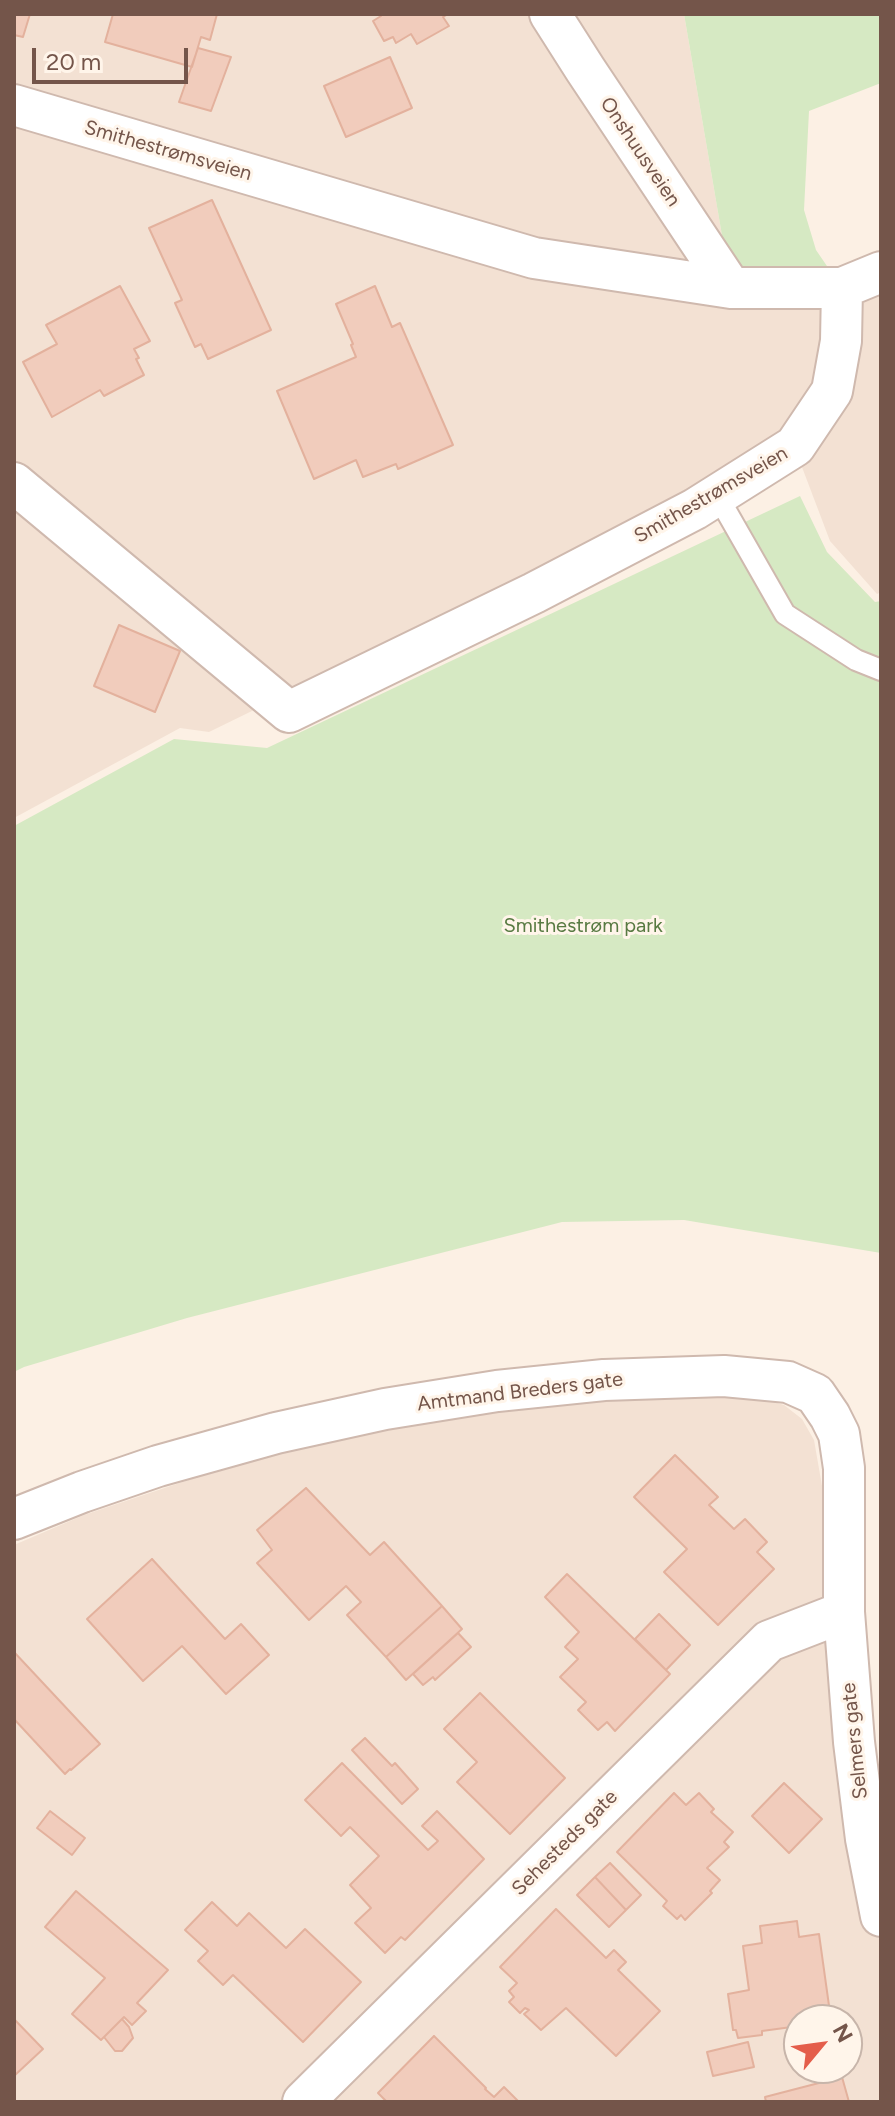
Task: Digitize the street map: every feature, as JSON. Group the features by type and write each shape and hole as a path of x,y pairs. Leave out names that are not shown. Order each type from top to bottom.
{"street":[{"name":"Onshuusveien","path":"550,14 731,288"},
{"name":"Smithestrømsveien","path":"14,105 534,258 731,288 842,288 841,341 832,391 795,446 695,509 534,593 289,712 14,483"},
{"path":"842,288 881,272"},
{"name":"Amtmand Breders gate","path":"14,1519 158,1466 276,1433 385,1409 497,1391 604,1380 724,1376 788,1382 815,1394 839,1434 844,1468 844,1612"},
{"name":"Selmers gate","path":"844,1612 854,1742 866,1839 881,1916"},
{"name":"Sehesteds gate","path":"303,2102 769,1641 844,1612"}],"lane":[{"path":"717,495 785,614 856,660 881,670"}],"shaded area":[{"path":"14,14 684,14 731,288 881,272 881,592 877,594 830,541 794,446 209,732 180,728 14,818"},
{"path":"685,1395 764,1399 784,1405 802,1419 814,1440 844,1612 881,1916 881,2102 14,2102 14,1545 84,1515 263,1455 405,1421 560,1399"}],"green space":[{"path":"684,14 881,14 881,83 809,111 804,210 816,250 842,288 731,288"},
{"name":"Smithestrøm park","path":"800,496 827,552 875,602 881,601 881,1253 684,1220 562,1222 187,1318 14,1372 14,826 174,739 267,748"}],"building":[{"path":"14,14 30,14 23,37 14,35"},
{"path":"113,14 217,14 210,40 201,37 192,67 105,42"},
{"path":"380,14 448,14 443,17 449,26 417,44 411,34 396,43 393,37 384,41 373,21"},
{"path":"198,48 231,57 211,111 179,102"},
{"path":"390,57 412,108 346,137 324,86"},
{"path":"212,200 271,330 208,359 201,344 195,347 175,303 182,300 149,228"},
{"path":"120,286 150,341 134,349 144,375 104,396 100,390 52,417 23,362 57,344 46,325"},
{"path":"375,286 392,327 400,323 453,445 398,469 396,464 363,477 356,460 314,479 277,391 356,357 336,304"},
{"path":"119,625 180,651 155,712 94,686"},
{"path":"675,1455 718,1497 709,1505 734,1529 745,1519 767,1542 757,1552 774,1569 718,1625 664,1572 687,1549 634,1497"},
{"path":"306,1488 370,1555 384,1542 442,1606 386,1657 347,1615 361,1602 346,1586 309,1620 257,1563 272,1550 257,1530"},
{"path":"152,1559 225,1639 241,1624 269,1655 226,1694 182,1646 143,1681 87,1619"},
{"path":"567,1574 670,1674 615,1731 607,1722 598,1730 578,1710 586,1702 560,1677 578,1659 565,1647 579,1632 545,1597"},
{"path":"442,1606 462,1629 406,1680 386,1657"},
{"path":"659,1614 690,1645 666,1670 635,1639"},
{"path":"458,1633 471,1647 435,1680 433,1677 423,1685 413,1674"},
{"path":"14,1652 100,1744 65,1774 14,1719"},
{"path":"480,1693 565,1778 510,1834 457,1782 477,1762 444,1729"},
{"path":"365,1738 392,1766 395,1763 418,1789 402,1804 352,1750"},
{"path":"342,1763 428,1850 438,1841 422,1826 437,1811 484,1859 405,1940 401,1937 385,1953 355,1923 371,1908 350,1885 379,1856 350,1827 341,1836 305,1800"},
{"path":"784,1783 822,1819 789,1853 752,1816"},
{"path":"674,1793 686,1805 699,1793 714,1809 711,1812 733,1832 724,1842 729,1847 707,1868 720,1880 710,1891 712,1893 685,1920 681,1915 677,1919 663,1906 667,1901 617,1852"},
{"path":"50,1811 85,1838 72,1855 37,1828"},
{"path":"610,1863 641,1895 626,1910 595,1877"},
{"path":"595,1877 626,1910 609,1927 577,1895"},
{"path":"76,1891 168,1970 137,2003 146,2011 132,2025 124,2017 101,2040 72,2014 105,1978 45,1927"},
{"path":"212,1902 237,1926 249,1913 286,1948 305,1929 361,1982 303,2042 233,1975 223,1985 198,1961 208,1951 185,1930"},
{"path":"556,1909 606,1958 614,1950 626,1962 618,1970 660,2011 616,2056 566,2008 541,2030 524,2014 529,2010 525,2008 520,2013 509,2002 514,1997 509,1991 517,1983 500,1967"},
{"path":"797,1921 799,1937 819,1934 829,2004 783,2004 783,2028 738,2038 736,2030 733,2030 728,1994 749,1990 743,1946 762,1943 760,1926"},
{"path":"14,2019 43,2049 14,2076"},
{"path":"122,2019 133,2038 122,2051 115,2051 104,2037"},
{"path":"434,2036 494,2097 504,2087 519,2102 385,2102 378,2093"},
{"path":"748,2042 754,2067 713,2076 707,2052"},
{"path":"815,2084 844,2084 849,2102 766,2102 765,2097"}]}
